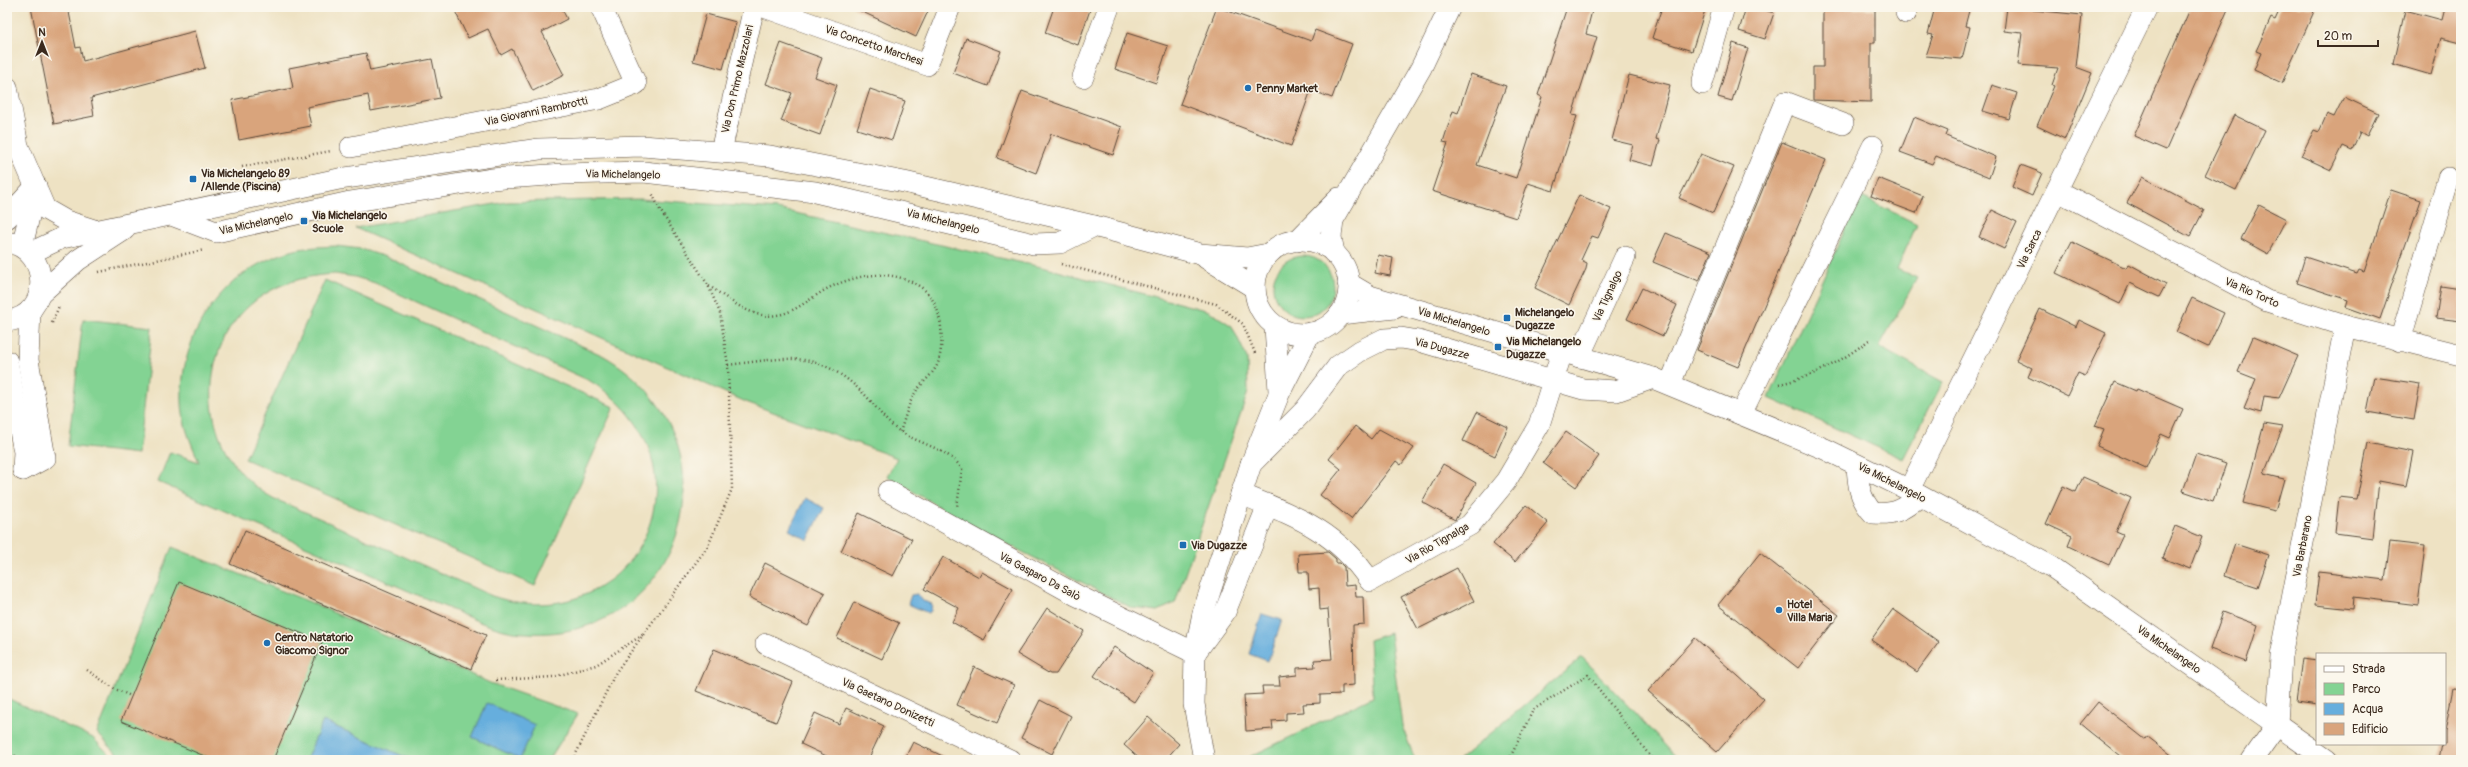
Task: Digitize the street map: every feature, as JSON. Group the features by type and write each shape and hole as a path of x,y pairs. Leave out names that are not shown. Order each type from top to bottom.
{"street":[{"name":"Via Giovanni Rambrotti","path":"352,147 599,99 636,84 601,7"},
{"name":"Via Don Primo Mazzolari","path":"720,151 754,7"},
{"name":"Via Concetto Marchesi","path":"764,7 927,65 950,7"},
{"path":"1083,77 1108,7"},
{"path":"1334,253 1311,241 1297,240 1286,242 1268,254 1260,264 1254,288 1257,303 1265,316 1276,326 1286,331 1310,333 1332,323 1340,314 1345,304 1348,283 1346,272 1334,253 1332,237 1333,220 1351,186 1421,68 1450,7"},
{"path":"1702,84 1724,7"},
{"name":"Via Sarca","path":"1914,493 2147,7"},
{"path":"7,87 18,146 45,209 66,221 98,231"},
{"path":"1662,381 1784,102 1843,124"},
{"path":"20,247 174,216 339,179 539,149 642,146 770,156 904,182 1094,226 1200,254 1247,258 1268,254"},
{"path":"1741,414 1756,388 1873,146"},
{"name":"Via Michelangelo","path":"174,216 216,232 350,202 491,179 563,174 644,172 815,192 1034,244 1060,242 1094,226"},
{"path":"2400,341 2448,178"},
{"path":"7,218 36,186"},
{"path":"20,247 36,186"},
{"path":"1297,240 1351,186"},
{"name":"Via Rio Torto","path":"2058,191 2267,301 2345,326 2400,341 2461,355"},
{"path":"7,321 21,317 78,260 135,223"},
{"path":"7,361 24,452 23,470 45,458 28,360 35,302 41,272 20,247"},
{"path":"1200,254 1254,288"},
{"name":"Via Tignalgo","path":"1571,355 1625,257"},
{"name":"Via Michelangelo","path":"1348,283 1370,296 1662,381 1858,465 1914,493 2052,567 2327,760"},
{"name":"Via Michelangelo","path":"1340,314 1407,307"},
{"name":"Via Dugazze","path":"1276,326 1279,394"},
{"name":"Via Barbarano","path":"2277,725 2281,656 2345,326"},
{"name":"Via Dugazze","path":"1204,760 1194,704 1195,653 1203,613 1251,464 1279,394 1310,333"},
{"name":"Via Dugazze","path":"1251,464 1305,410 1338,366 1360,351 1384,339 1401,338 1418,340 1583,389 1616,391 1662,381"},
{"name":"Via Rio Tignalga","path":"1241,494 1302,519 1333,538 1360,566 1370,581 1470,526 1506,481 1539,426 1552,379 1571,355"},
{"path":"1858,465 1859,488 1864,503 1872,513 1888,515 1904,508 1914,493"},
{"name":"Via Gasparo Da Salò","path":"888,491 954,530 1076,595 1195,653"},
{"path":"1195,653 1225,612 1268,505"},
{"name":"Via Gaetano Donizetti","path":"766,644 1010,760"},
{"path":"2252,760 2277,725"}],"path":[{"path":"242,167 352,147"},
{"path":"573,760 616,672 646,633 708,546 732,489 728,365 720,313 708,285 660,210 644,172"},
{"path":"94,274 113,268 205,249"},
{"path":"1056,263 1216,304 1242,324 1256,359"},
{"path":"708,285 759,315 777,315 811,301 832,286 866,275 890,274 910,279 928,292 938,309 941,334 940,356 932,375 917,390 900,432"},
{"path":"50,329 62,300"},
{"path":"1756,388 1815,375 1850,355 1869,340"},
{"path":"728,365 789,357 819,363 843,375 900,432 955,458 962,469 954,530"},
{"path":"496,680 553,677 596,665 646,633"},
{"path":"87,670 115,689 131,696"},
{"path":"1509,760 1533,710 1588,675 1652,760"},
{"path":"7,758 15,756 24,760"}],"green space":[{"path":"1860,196 1917,224 1897,269 1917,278 1879,347 1943,382 1903,459 1769,398"},
{"path":"640,199 777,209 1046,268 1209,311 1232,326 1247,358 1248,392 1175,603 1158,611 1132,608 968,524 887,476 897,458 746,402 355,228 507,202"},
{"path":"336,246 361,249 386,257 604,356 648,392 674,435 684,483 678,529 658,572 626,606 581,628 526,633 504,630 482,623 158,482 170,452 199,462 184,420 182,388 186,362 193,338 205,315 220,295 239,277 261,263 285,253 297,250","holes":["335,274 355,277 375,283 590,381 630,415 651,455 655,496 645,536 622,570 587,594 543,604 492,596 277,500 266,494 248,480 234,463 223,444 216,424 212,402 212,380 217,358 225,337 234,322 245,310 257,299 271,290 302,279 318,276"]},
{"path":"1303,256 1320,261 1328,269 1333,286 1328,303 1320,311 1303,316 1286,311 1278,303 1273,286 1278,269 1286,261"},
{"path":"325,280 614,407 535,586 245,459"},
{"path":"83,319 152,327 138,454 68,446"},
{"name":"Centro Natatorio Giacomo Signor","path":"172,547 310,602 490,683 578,714 549,760 123,760 97,733"},
{"path":"1390,633 1402,726 1414,757 1417,760 1243,760 1373,697 1369,640"},
{"path":"1582,657 1679,760 1459,760"},
{"path":"7,698 93,738 115,760 7,760"}],"water":[{"path":"805,498 824,508 808,540 789,530"},
{"path":"917,594 923,601 932,604 931,611 928,613 908,604 911,595"},
{"path":"1262,614 1282,620 1268,661 1249,654"},
{"path":"487,703 535,725 520,759 472,737"},
{"path":"323,721 412,760 306,760"}],"building":[{"path":"31,7 68,7 76,48 80,47 83,61 195,31 205,68 91,98 94,116 54,124"},
{"path":"453,7 561,7 567,19 542,32 564,75 533,91 512,49 501,55 488,29 468,38"},
{"path":"852,7 930,7 916,37"},
{"path":"1054,7 1091,7 1078,45 1045,33"},
{"path":"1217,7 1311,41 1315,30 1352,44 1332,98 1311,90 1291,146 1180,104"},
{"path":"1567,7 1593,7 1586,34 1597,37 1572,115 1577,116 1553,191 1528,183 1516,218 1432,191 1448,143 1443,142 1453,111 1458,113 1471,74 1506,86 1477,165 1516,178 1542,97 1538,95"},
{"path":"1662,7 1706,7 1692,51 1652,38"},
{"path":"1746,7 1755,7 1774,13 1765,39 1739,31"},
{"path":"1935,7 1970,7 1965,26 1970,27 1962,59 1926,56 1933,35 1928,34"},
{"path":"2007,7 2034,7 2033,10 2082,15 2076,67 2092,73 2065,139 2037,126 2054,86 2052,85 2058,68 2018,65 2022,33 2004,31"},
{"path":"2191,7 2229,7 2166,150 2134,136"},
{"path":"2281,7 2316,7 2282,83 2254,70 2261,53 2256,51 2271,18 2275,20"},
{"path":"2445,8 2461,11 2461,43 2441,38 2431,75 2393,64 2405,10 2442,20"},
{"path":"1823,9 1875,9 1875,43 1871,43 1871,102 1813,100 1813,67 1823,67"},
{"path":"706,14 736,22 723,69 693,61"},
{"path":"1127,33 1168,46 1156,83 1115,69"},
{"path":"966,38 1001,51 988,86 953,73"},
{"path":"781,43 822,58 815,77 837,85 820,135 781,121 792,93 766,84"},
{"path":"1733,43 1748,48 1732,101 1718,97"},
{"path":"366,53 370,71 432,59 440,98 371,111 368,95 307,107 311,126 239,140 232,100 293,88 289,68"},
{"path":"1629,75 1670,85 1656,139 1660,140 1653,166 1629,160 1633,145 1612,140"},
{"path":"1992,85 2017,93 2009,119 1983,111"},
{"path":"870,89 905,101 892,140 857,129"},
{"path":"1022,91 1122,127 1113,155 1051,134 1036,173 997,158"},
{"path":"2344,97 2378,113 2367,136 2360,132 2352,150 2343,146 2331,170 2301,156 2314,130 2319,132 2327,114 2334,117"},
{"path":"2234,115 2265,130 2236,190 2205,175"},
{"path":"1914,117 1948,131 1946,136 1996,157 1989,178 1936,156 1932,164 1900,152"},
{"path":"1782,142 1826,160 1738,367 1697,350"},
{"path":"1701,154 1734,167 1713,213 1679,198"},
{"path":"2021,165 2042,173 2032,196 2012,187"},
{"path":"2142,177 2204,210 2190,237 2127,203"},
{"path":"1878,178 1923,196 1916,213 1871,196"},
{"path":"2391,190 2421,200 2380,319 2346,307 2348,300 2297,283 2305,257 2357,274 2359,270 2364,272"},
{"path":"1579,195 1611,209 1598,238 1592,236 1581,260 1587,263 1586,269 1569,305 1535,288"},
{"path":"2259,205 2286,219 2268,254 2241,239"},
{"path":"1992,210 2017,222 2004,249 1979,237"},
{"path":"1666,233 1711,252 1699,281 1653,262"},
{"path":"2072,242 2126,268 2129,264 2166,284 2159,297 2130,283 2120,304 2056,273"},
{"path":"1378,255 1393,258 1390,276 1375,273"},
{"path":"2441,286 2461,289 2461,321 2436,318"},
{"path":"1642,288 1677,305 1663,336 1627,319"},
{"path":"2192,298 2224,313 2208,347 2176,332"},
{"path":"2040,309 2076,327 2079,320 2106,333 2085,376 2078,373 2067,396 2028,377 2032,368 2016,360"},
{"path":"2253,337 2298,356 2279,398 2264,396 2261,413 2244,408 2256,379 2238,372"},
{"path":"2374,377 2420,384 2414,420 2367,412"},
{"path":"2115,382 2136,391 2137,389 2183,409 2170,438 2161,434 2146,468 2097,446 2104,429 2095,426"},
{"path":"1477,412 1508,427 1495,456 1463,441"},
{"path":"2264,424 2283,427 2264,474 2284,479 2275,511 2243,503"},
{"path":"1355,426 1371,439 1379,429 1414,448 1401,465 1396,461 1351,519 1320,495 1341,469 1329,459"},
{"path":"1566,432 1599,456 1576,487 1543,463"},
{"path":"2368,443 2413,452 2406,486 2379,481 2373,538 2335,533 2339,497 2357,499"},
{"path":"2196,454 2226,464 2213,501 2183,491"},
{"path":"1443,464 1476,483 1455,520 1422,502"},
{"path":"2083,477 2131,498 2116,532 2123,535 2109,565 2068,546 2072,536 2046,524 2063,486 2076,492"},
{"path":"1526,505 1548,523 1515,562 1493,544"},
{"path":"859,513 912,539 893,576 841,551"},
{"path":"2175,526 2202,537 2190,569 2162,558"},
{"path":"245,530 486,635 471,669 230,564"},
{"path":"2390,542 2425,546 2418,605 2354,597 2353,609 2315,605 2319,572 2385,580"},
{"path":"2235,544 2269,555 2258,587 2224,576"},
{"path":"1328,552 1336,559 1336,563 1340,563 1344,567 1345,586 1355,585 1356,597 1363,597 1364,624 1353,625 1354,685 1342,686 1342,694 1320,695 1320,703 1303,704 1304,712 1286,713 1286,720 1272,721 1273,729 1246,731 1244,695 1263,694 1262,686 1280,686 1279,677 1297,675 1297,668 1315,667 1314,660 1332,659 1328,609 1320,610 1319,588 1309,589 1308,572 1299,572 1298,554"},
{"name":"Hotel Villa Maria","path":"1760,553 1839,615 1798,668 1718,605"},
{"path":"943,557 979,577 982,572 1013,589 984,640 952,622 959,608 924,589"},
{"path":"765,563 825,593 808,626 749,597"},
{"path":"1457,568 1474,601 1418,629 1401,597"},
{"path":"179,582 322,642 273,760 214,760 121,721"},
{"path":"854,602 899,623 882,659 837,638"},
{"path":"1047,608 1084,631 1056,674 1050,674 1017,654"},
{"path":"1893,609 1939,642 1917,672 1871,640"},
{"path":"2223,612 2258,625 2246,662 2210,649"},
{"path":"1695,638 1764,699 1717,752 1648,691"},
{"path":"1114,647 1153,673 1134,702 1094,676"},
{"path":"714,649 793,682 776,722 696,691"},
{"path":"2302,659 2316,661 2316,705 2296,702"},
{"path":"974,667 1014,685 997,723 957,705"},
{"path":"2453,689 2461,690 2461,760 2439,760 2442,745 2446,745 2446,726"},
{"path":"1040,700 1071,716 1052,754 1021,738"},
{"path":"2098,702 2146,740 2148,737 2178,760 2125,760 2080,724"},
{"path":"846,708 884,726 868,760 835,760 801,744 815,713 839,724"},
{"path":"1148,717 1179,744 1165,760 1141,760 1124,745"},
{"path":"913,742 951,760 904,760"}],"place":[{"name":"Penny Market","path":"1248,88"},
{"name":"Via Michelangelo 89 /Allende (Piscina)","path":"193,179"},
{"name":"Via Michelangelo Scuole","path":"304,221"},
{"name":"Michelangelo Dugazze","path":"1507,318"},
{"name":"Via Michelangelo Dugazze","path":"1498,347"},
{"name":"Via Dugazze","path":"1183,545"},
{"name":"Hotel Villa Maria","path":"1779,610"},
{"name":"Centro Natatorio Giacomo Signor","path":"267,643"}]}
